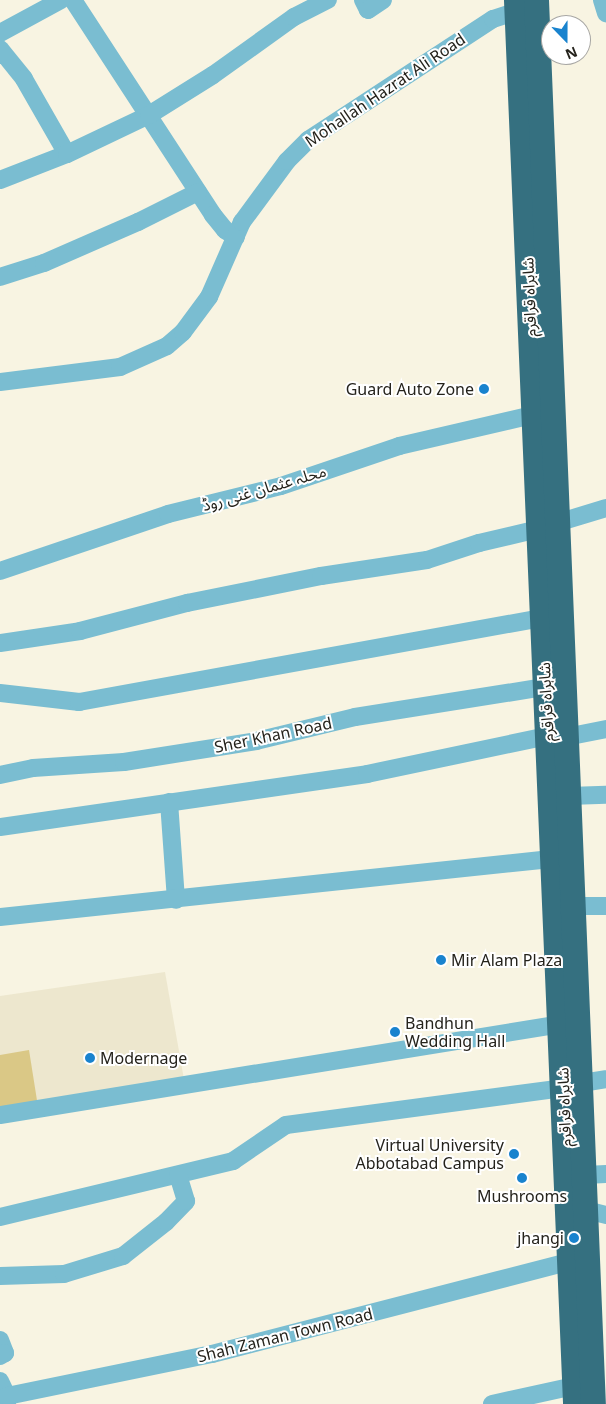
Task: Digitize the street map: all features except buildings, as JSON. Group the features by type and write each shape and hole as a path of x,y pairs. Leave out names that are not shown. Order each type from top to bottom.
{"highway":[{"name":"شاہراہ قراقرم","path":"530,3 532,416 548,526 542,618 545,687 569,796 574,906 569,1262 574,1395"},
{"name":"شاہراہ قراقرم","path":"530,3 557,736 551,859 561,1024 572,1056"},
{"name":"شاہراہ قراقرم","path":"572,1085 595,1174 593,1404"}],"street":[{"path":"0,34 61,0"},
{"path":"73,0 150,114 198,192 225,230 236,238"},
{"path":"0,180 67,154 150,114 213,75 294,17 328,0"},
{"path":"363,0 368,10 383,0"},
{"path":"602,0 606,13"},
{"name":"Mohallah Hazrat Ali Road","path":"0,382 120,367 167,346 183,332 209,297 242,222 270,183 308,140 493,19 530,3"},
{"path":"0,49 24,79 67,154"},
{"path":"0,278 44,263 129,226 198,192"},
{"name":"محلہ عثمان غنی روڈ","path":"0,571 168,514 281,486 399,446 532,416"},
{"path":"0,642 80,631 187,604 320,576 427,560 479,542 548,526 606,508"},
{"path":"0,693 79,702 542,618"},
{"name":"Sher Khan Road","path":"0,775 33,768 124,762 256,741 355,717 545,687"},
{"path":"0,828 366,774 557,736 606,729"},
{"path":"569,796 606,795"},
{"path":"169,802 176,900"},
{"path":"0,918 551,859"},
{"path":"574,906 606,906"},
{"path":"0,1115 561,1024"},
{"path":"0,1217 233,1161 286,1125 606,1079"},
{"path":"0,1276 64,1274 123,1256 166,1222 186,1201 178,1174"},
{"name":"Shah Zaman Town Road","path":"5,1394 212,1354 569,1262"},
{"path":"0,1340 5,1354 0,1356"},
{"path":"492,1404 574,1395"}],"shaded area":[{"name":"Modernage","path":"165,972 185,1085 0,1121 0,996"},
{"path":"29,1050 39,1113 0,1121 0,1055"}],"place":[{"name":"Guard Auto Zone","path":"484,389"},
{"name":"Mir Alam Plaza","path":"441,960"},
{"name":"Bandhun Wedding Hall","path":"395,1032"},
{"name":"Modernage","path":"90,1058"},
{"name":"Virtual University Abbotabad Campus","path":"514,1154"},
{"name":"Mushrooms","path":"522,1178"},
{"name":"jhangi","path":"574,1238"}]}
